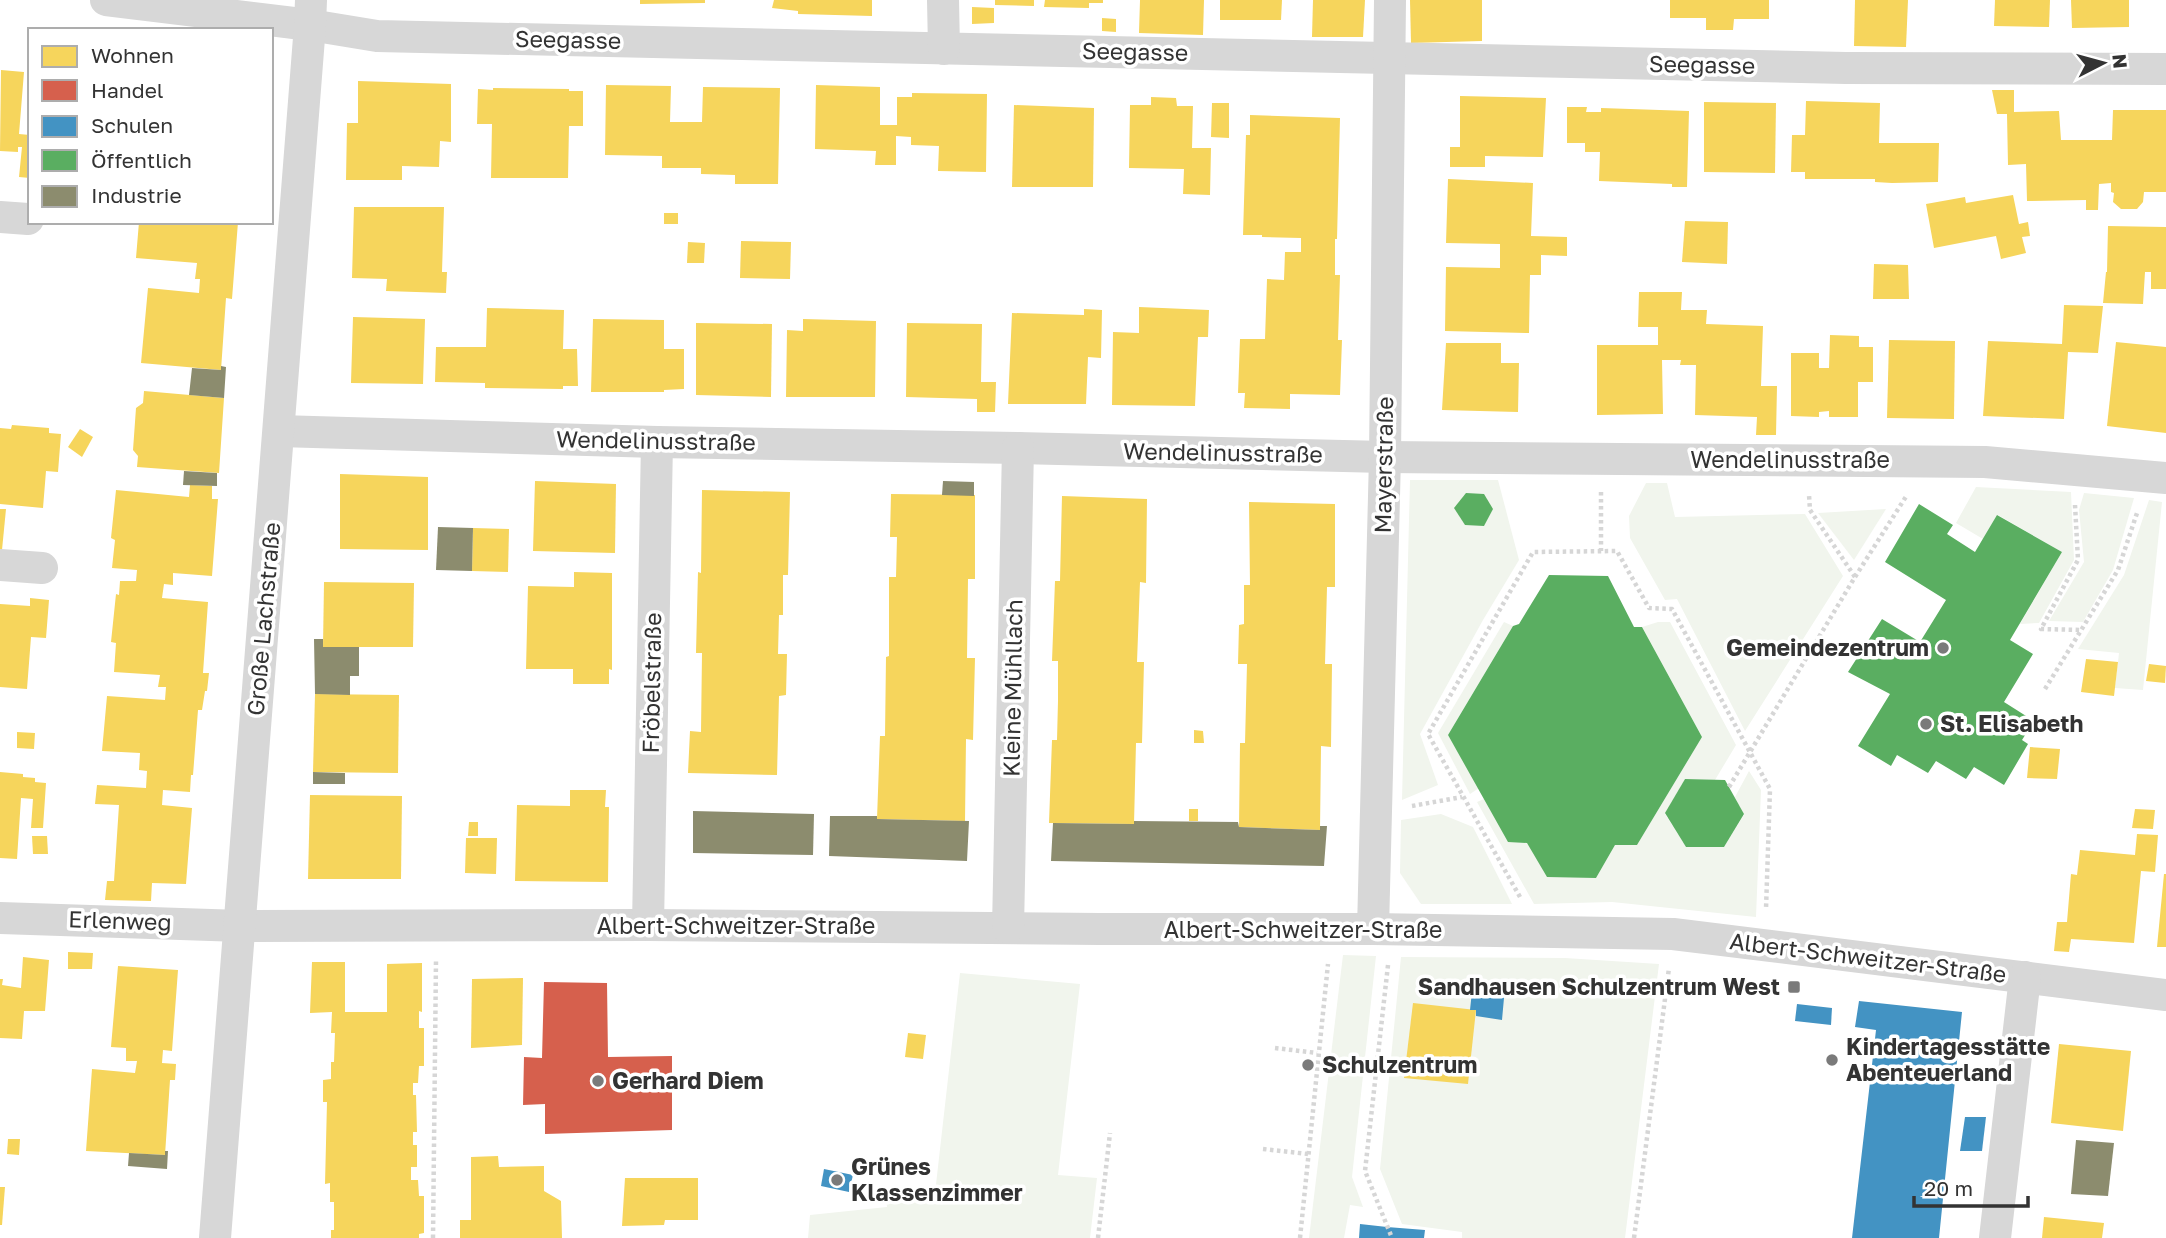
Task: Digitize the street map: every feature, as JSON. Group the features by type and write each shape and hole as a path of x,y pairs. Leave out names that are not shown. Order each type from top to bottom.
{"street":[{"name":"Seegasse","path":"106,0 311,13 377,36 1846,68 2166,69"},
{"path":"943,0 944,48"},
{"name":"Mayerstraße","path":"1383,929 1376,812 1385,457 1390,0"},
{"name":"Große Lachstraße","path":"215,1238 311,13"},
{"name":"Wendelinusstraße","path":"279,431 657,442 1385,457 1985,462 2157,477"},
{"name":"Fröbelstraße","path":"648,925 657,442"},
{"name":"Kleine Mühllach","path":"1008,928 1018,448"},
{"path":"0,565 42,568"},
{"name":"Erlenweg","path":"0,918 241,926"},
{"name":"Albert-Schweitzer-Straße","path":"241,926 436,924 1383,929 1674,934 2166,995"},
{"path":"1995,1238 2025,977"}],"path":[{"path":"1601,459 1601,551"},
{"path":"1806,460 1810,510 1855,577"},
{"path":"1729,787 1928,461"},
{"path":"2073,469 2078,559 2041,629 2081,630"},
{"path":"2045,689 2118,570 2157,477"},
{"path":"1539,932 1428,734 1533,552 1617,551 1649,608 1672,609 1770,789 1765,944"},
{"path":"1376,812 1462,797"},
{"path":"433,1238 436,924"},
{"path":"1300,1238 1331,929"},
{"path":"1383,929 1365,1171 1392,1238"},
{"path":"1634,1238 1674,934"},
{"path":"1275,1048 1317,1053"},
{"path":"1098,1238 1110,1133"},
{"path":"1263,1149 1308,1153"}],"shaded area":[{"path":"1410,480 1498,480 1519,560 1420,734 1438,785 1402,800"},
{"path":"1646,483 1667,483 1675,517 1805,514 1843,576 1745,731 1677,599 1665,600 1630,538 1629,516"},
{"path":"1976,487 2071,492 2074,560 2039,623 2020,624 2062,552 1998,515 1983,539 1956,523"},
{"path":"2084,493 2134,498 2113,570 2083,622 2049,621 2084,562 2079,510"},
{"path":"2149,500 2162,502 2143,690 2115,688 2119,653 2078,649 2124,575"},
{"path":"1886,509 1854,560 1818,513"},
{"path":"1504,622 1513,626 1448,735 1479,788 1470,794 1438,733"},
{"path":"1658,622 1670,622 1736,745 1715,780 1685,779 1665,814 1686,847 1724,847 1744,815 1735,797 1749,771 1761,790 1756,917 1612,902 1534,904 1477,802 1484,799 1527,843 1596,878 1615,845 1637,845 1702,737 1642,627"},
{"path":"1441,814 1473,827 1512,904 1421,904 1400,873 1401,820"},
{"path":"1343,955 1376,956 1352,1177 1363,1207 1350,1205 1344,1238 1309,1238"},
{"path":"1401,957 1565,958 1659,964 1625,1238 1462,1238 1462,1232 1402,1224 1380,1169"},
{"path":"960,973 1080,984 1058,1175 1097,1178 1090,1238 808,1238 810,1215 887,1207 886,1197 934,1202"}],"building: Wohnen":[{"path":"640,0 705,0 705,3 640,4"},
{"path":"774,0 872,0 872,16 798,14 798,11 772,8"},
{"path":"995,0 1034,0 1034,6 995,5"},
{"path":"1045,0 1103,0 1103,3 1089,3 1089,8 1044,7"},
{"path":"1140,0 1204,0 1203,35 1139,33"},
{"path":"1220,0 1282,0 1281,20 1220,20"},
{"path":"1313,0 1365,0 1363,37 1312,37"},
{"path":"1410,0 1482,0 1482,41 1411,43"},
{"path":"1670,0 1769,0 1769,19 1734,19 1733,30 1706,30 1706,18 1670,18"},
{"path":"1855,0 1908,0 1906,47 1854,46"},
{"path":"1995,0 2050,0 2049,27 1994,26"},
{"path":"2071,0 2129,0 2129,27 2072,28"},
{"path":"972,7 994,8 994,23 972,24"},
{"path":"1102,18 1116,19 1116,32 1102,31"},
{"path":"1,70 24,72 19,134 28,135 28,178 19,177 22,147 18,147 18,152 0,151"},
{"path":"358,81 451,84 451,142 440,141 439,167 402,166 402,180 346,180 347,123 358,123"},
{"path":"606,85 671,86 670,122 702,122 703,87 780,88 778,184 735,184 735,175 701,174 701,168 662,168 662,156 605,155"},
{"path":"816,85 880,87 880,125 897,125 897,97 912,97 912,93 987,94 986,172 938,171 939,146 911,145 911,137 896,136 896,165 875,165 876,151 815,149"},
{"path":"478,89 583,91 583,126 569,126 568,178 491,178 492,124 477,124"},
{"path":"1992,90 2014,90 2014,112 2059,111 2061,140 2112,140 2113,110 2166,110 2166,192 2144,192 2143,202 2137,209 2121,209 2113,202 2111,183 2099,184 2098,210 2086,210 2086,200 2027,201 2026,164 2008,165 2007,114 1997,114"},
{"path":"1460,96 1546,98 1543,157 1485,156 1485,167 1450,167 1450,147 1460,147"},
{"path":"1151,97 1176,98 1177,106 1193,106 1192,148 1211,148 1210,195 1183,194 1184,169 1129,168 1130,105 1151,105"},
{"path":"1806,101 1880,103 1879,143 1939,143 1938,182 1805,179 1805,172 1791,172 1792,135 1805,135"},
{"path":"1704,102 1776,103 1775,173 1704,172"},
{"path":"1212,103 1229,103 1229,138 1211,137"},
{"path":"1014,105 1094,108 1093,187 1012,187"},
{"path":"1567,107 1587,107 1586,112 1601,112 1601,108 1689,111 1687,187 1599,181 1600,152 1585,152 1585,143 1567,143"},
{"path":"1250,115 1340,118 1335,275 1340,275 1340,395 1290,394 1290,409 1244,408 1245,393 1238,393 1240,339 1265,339 1267,279 1284,280 1285,252 1301,252 1301,238 1243,235 1246,135 1250,135"},
{"path":"1448,179 1533,183 1531,236 1567,237 1567,256 1541,255 1541,275 1530,275 1529,333 1445,331 1446,267 1500,268 1500,244 1446,243"},
{"path":"2013,195 2019,224 2028,222 2030,236 2022,237 2026,253 2001,259 1996,236 1934,248 1926,204 1965,197 1966,203"},
{"path":"354,207 444,207 442,272 447,272 446,293 386,291 387,279 352,278"},
{"path":"664,213 678,213 678,224 664,224"},
{"path":"1685,221 1728,222 1727,264 1682,262"},
{"path":"139,224 238,224 232,299 226,298 221,370 141,363 148,288 199,293 200,279 195,279 197,263 136,258"},
{"path":"2108,226 2166,227 2166,289 2151,289 2151,272 2145,272 2143,304 2103,303"},
{"path":"741,241 791,242 790,279 740,278"},
{"path":"688,242 705,243 704,263 687,263"},
{"path":"1874,264 1908,265 1909,299 1873,299"},
{"path":"1639,292 1682,292 1681,310 1707,310 1706,324 1763,326 1761,386 1777,386 1776,435 1756,435 1757,417 1695,415 1696,365 1680,365 1681,360 1662,360 1663,414 1597,415 1597,345 1658,345 1658,327 1638,327"},
{"path":"2064,305 2103,306 2098,353 2068,352 2064,419 1983,416 1988,341 2062,344"},
{"path":"1139,307 1209,310 1208,337 1198,337 1195,406 1112,405 1113,332 1139,333"},
{"path":"487,308 564,310 563,349 577,349 578,386 563,386 563,389 485,388 485,383 435,382 436,347 486,347"},
{"path":"1084,309 1102,310 1101,358 1088,357 1086,404 1008,404 1012,313 1084,315"},
{"path":"353,317 425,319 423,384 351,383"},
{"path":"593,319 664,320 664,349 684,349 684,389 664,392 591,392"},
{"path":"803,319 876,321 875,397 786,397 787,330 803,331"},
{"path":"696,323 772,324 771,397 696,395"},
{"path":"907,323 982,324 981,382 996,382 995,412 977,412 977,399 906,397"},
{"path":"1830,335 1859,336 1859,347 1873,347 1873,382 1858,382 1858,417 1829,417 1829,411 1819,412 1819,417 1791,416 1791,353 1819,353 1819,368 1829,368"},
{"path":"1889,340 1955,341 1954,419 1887,418"},
{"path":"2116,342 2166,347 2166,433 2107,426"},
{"path":"1446,343 1501,343 1501,363 1519,363 1518,412 1442,410"},
{"path":"144,391 224,398 219,473 137,467 138,456 133,450 136,408 143,403"},
{"path":"12,425 49,428 49,433 61,434 58,472 46,471 43,508 0,504 0,428 11,429"},
{"path":"80,429 93,437 82,457 68,447"},
{"path":"340,474 428,477 428,550 340,549"},
{"path":"535,481 616,484 615,553 533,551"},
{"path":"190,485 212,486 212,499 218,499 212,576 173,573 173,585 164,584 162,598 208,602 203,673 209,673 202,710 198,710 190,792 163,790 162,805 192,808 186,884 152,883 151,901 105,900 107,881 114,881 119,805 95,804 97,785 146,788 147,771 139,770 140,753 102,751 107,696 165,700 166,687 158,687 160,675 114,672 116,643 111,642 116,594 119,595 120,581 136,581 137,570 112,568 115,540 111,538 116,490 189,497"},
{"path":"702,490 790,492 788,575 783,575 783,615 779,615 778,654 787,654 786,695 779,696 777,775 688,773 690,731 701,732 702,653 696,653"},
{"path":"891,494 975,495 975,579 968,579 967,658 975,658 973,740 966,739 965,821 877,819 880,736 885,736 886,657 889,656 889,577 896,577 897,537 890,537"},
{"path":"1062,496 1147,499 1146,583 1140,582 1137,662 1144,662 1142,743 1136,743 1134,824 1049,823 1052,740 1057,740 1058,661 1052,661 1055,581 1060,581"},
{"path":"1249,502 1335,504 1335,587 1327,587 1325,664 1332,664 1331,747 1321,746 1320,830 1239,827 1240,743 1245,743 1247,664 1238,664 1239,625 1244,624 1244,585 1250,585"},
{"path":"0,509 6,509 2,550 0,550"},
{"path":"473,528 509,529 508,572 472,571"},
{"path":"574,572 612,573 612,670 609,669 609,684 573,684 573,669 526,669 528,586 574,587"},
{"path":"324,582 414,583 413,647 323,647"},
{"path":"30,598 49,600 46,638 31,637 27,689 0,687 0,604 30,606"},
{"path":"2086,659 2118,662 2114,696 2081,692"},
{"path":"2149,664 2166,666 2165,683 2146,681"},
{"path":"315,694 399,695 398,773 313,772"},
{"path":"1194,730 1203,731 1204,743 1194,743"},
{"path":"17,732 35,733 34,749 17,748"},
{"path":"2030,747 2060,749 2057,779 2027,778"},
{"path":"0,772 23,774 23,777 35,778 35,782 46,783 43,828 31,828 33,799 21,798 17,859 0,858"},
{"path":"570,790 606,790 605,807 609,807 608,882 515,881 517,805 570,806"},
{"path":"310,795 402,796 401,879 308,879"},
{"path":"1189,809 1198,809 1198,821 1189,821"},
{"path":"2135,809 2155,810 2153,829 2132,828"},
{"path":"469,822 478,822 478,836 468,836"},
{"path":"2137,834 2158,835 2155,872 2141,871 2134,943 2071,939 2069,952 2054,951 2057,922 2067,922 2071,874 2077,875 2080,850 2135,855"},
{"path":"32,836 47,836 48,854 33,854"},
{"path":"466,838 497,838 496,874 465,873"},
{"path":"2164,874 2166,947 2157,947"},
{"path":"68,952 93,953 92,969 68,969"},
{"path":"23,957 49,960 45,1011 24,1011 22,1039 0,1038 0,979 3,979 2,985 21,988"},
{"path":"312,962 345,962 345,1012 387,1012 387,964 422,963 422,1012 419,1011 419,1028 424,1028 424,1066 419,1066 418,1083 413,1083 417,1132 413,1132 413,1145 417,1145 417,1167 411,1167 411,1180 418,1180 419,1196 424,1196 424,1233 419,1234 419,1238 331,1238 331,1230 334,1230 334,1202 330,1202 330,1183 325,1184 327,1102 323,1102 323,1080 331,1079 335,1033 331,1033 332,1012 310,1013"},
{"path":"118,966 178,970 172,1051 163,1050 162,1063 176,1064 175,1080 170,1080 165,1155 86,1151 92,1069 135,1073 137,1061 126,1061 126,1048 111,1047"},
{"path":"523,978 522,1045 471,1048 472,979"},
{"path":"1413,1003 1476,1010 1468,1084 1404,1078"},
{"path":"908,1033 926,1035 923,1059 905,1057"},
{"path":"2059,1044 2131,1051 2123,1131 2051,1123"},
{"path":"8,1139 20,1139 19,1155 7,1154"},
{"path":"498,1156 499,1167 544,1166 544,1191 561,1201 562,1238 460,1238 460,1220 471,1220 471,1157"},
{"path":"625,1178 698,1178 698,1220 665,1220 664,1225 622,1226"},
{"path":"0,1187 5,1187 2,1225 0,1225"},
{"path":"2044,1217 2104,1223 2102,1238 2042,1238"}],"building: Handel":[{"name":"Gerhard Diem","path":"544,982 607,983 608,1057 672,1056 672,1130 545,1134 545,1104 523,1105 524,1057 542,1058"}],"building: Schulen":[{"path":"1473,982 1505,987 1502,1020 1476,1016 1476,1010 1470,1010"},
{"path":"1859,1001 1962,1012 1939,1238 1852,1238 1876,1030 1855,1027"},
{"path":"1797,1004 1832,1008 1831,1025 1795,1021"},
{"path":"1965,1117 1986,1117 1982,1151 1960,1151"},
{"name":"Grünes Klassenzimmer","path":"824,1169 853,1175 849,1192 821,1186"},
{"path":"1360,1224 1425,1230 1424,1238 1359,1238"}],"building: Öffentlich":[{"path":"1466,493 1484,494 1493,509 1484,526 1465,525 1454,508"},
{"name":"Gemeindezentrum","path":"1919,504 1953,525 1947,534 1975,552 1997,515 2062,552 2010,640 2033,654 2004,702 2034,721 2022,740 2028,744 2004,785 1974,767 1966,779 1936,761 1928,773 1897,755 1891,766 1858,746 1890,694 1848,672 1882,619 1920,642 1946,600 1885,562"},
{"path":"1549,575 1608,576 1634,627 1642,627 1702,737 1637,845 1615,845 1596,878 1547,877 1527,843 1508,842 1448,735 1513,626 1519,624"},
{"path":"1685,779 1725,780 1744,814 1724,847 1686,847 1665,813"}],"building: Industrie":[{"path":"221,366 226,367 224,398 189,395 192,368 221,370"},
{"path":"184,471 217,473 217,486 183,485"},
{"path":"943,481 974,482 974,496 942,495"},
{"path":"438,527 473,528 472,571 436,570"},
{"path":"314,639 323,639 323,647 359,647 359,676 350,676 350,695 315,694"},
{"path":"313,772 345,773 345,784 313,784"},
{"path":"693,811 814,814 813,855 693,853"},
{"path":"830,816 969,821 967,861 829,856"},
{"path":"1134,821 1238,822 1239,827 1320,830 1320,826 1327,826 1324,866 1051,861 1053,823 1134,824"},
{"path":"2076,1140 2114,1143 2108,1196 2071,1194"},
{"path":"165,1151 168,1151 167,1169 128,1166 129,1153 165,1155"}],"place":[{"name":"Gemeindezentrum","path":"1943,648"},
{"name":"St. Elisabeth","path":"1926,724"},
{"name":"Sandhausen Schulzentrum West","path":"1794,987"},
{"name":"Kindertagesstätte Abenteuerland","path":"1832,1060"},
{"name":"Schulzentrum","path":"1308,1065"},
{"name":"Gerhard Diem","path":"598,1081"},
{"name":"Grünes Klassenzimmer","path":"837,1180"}]}
